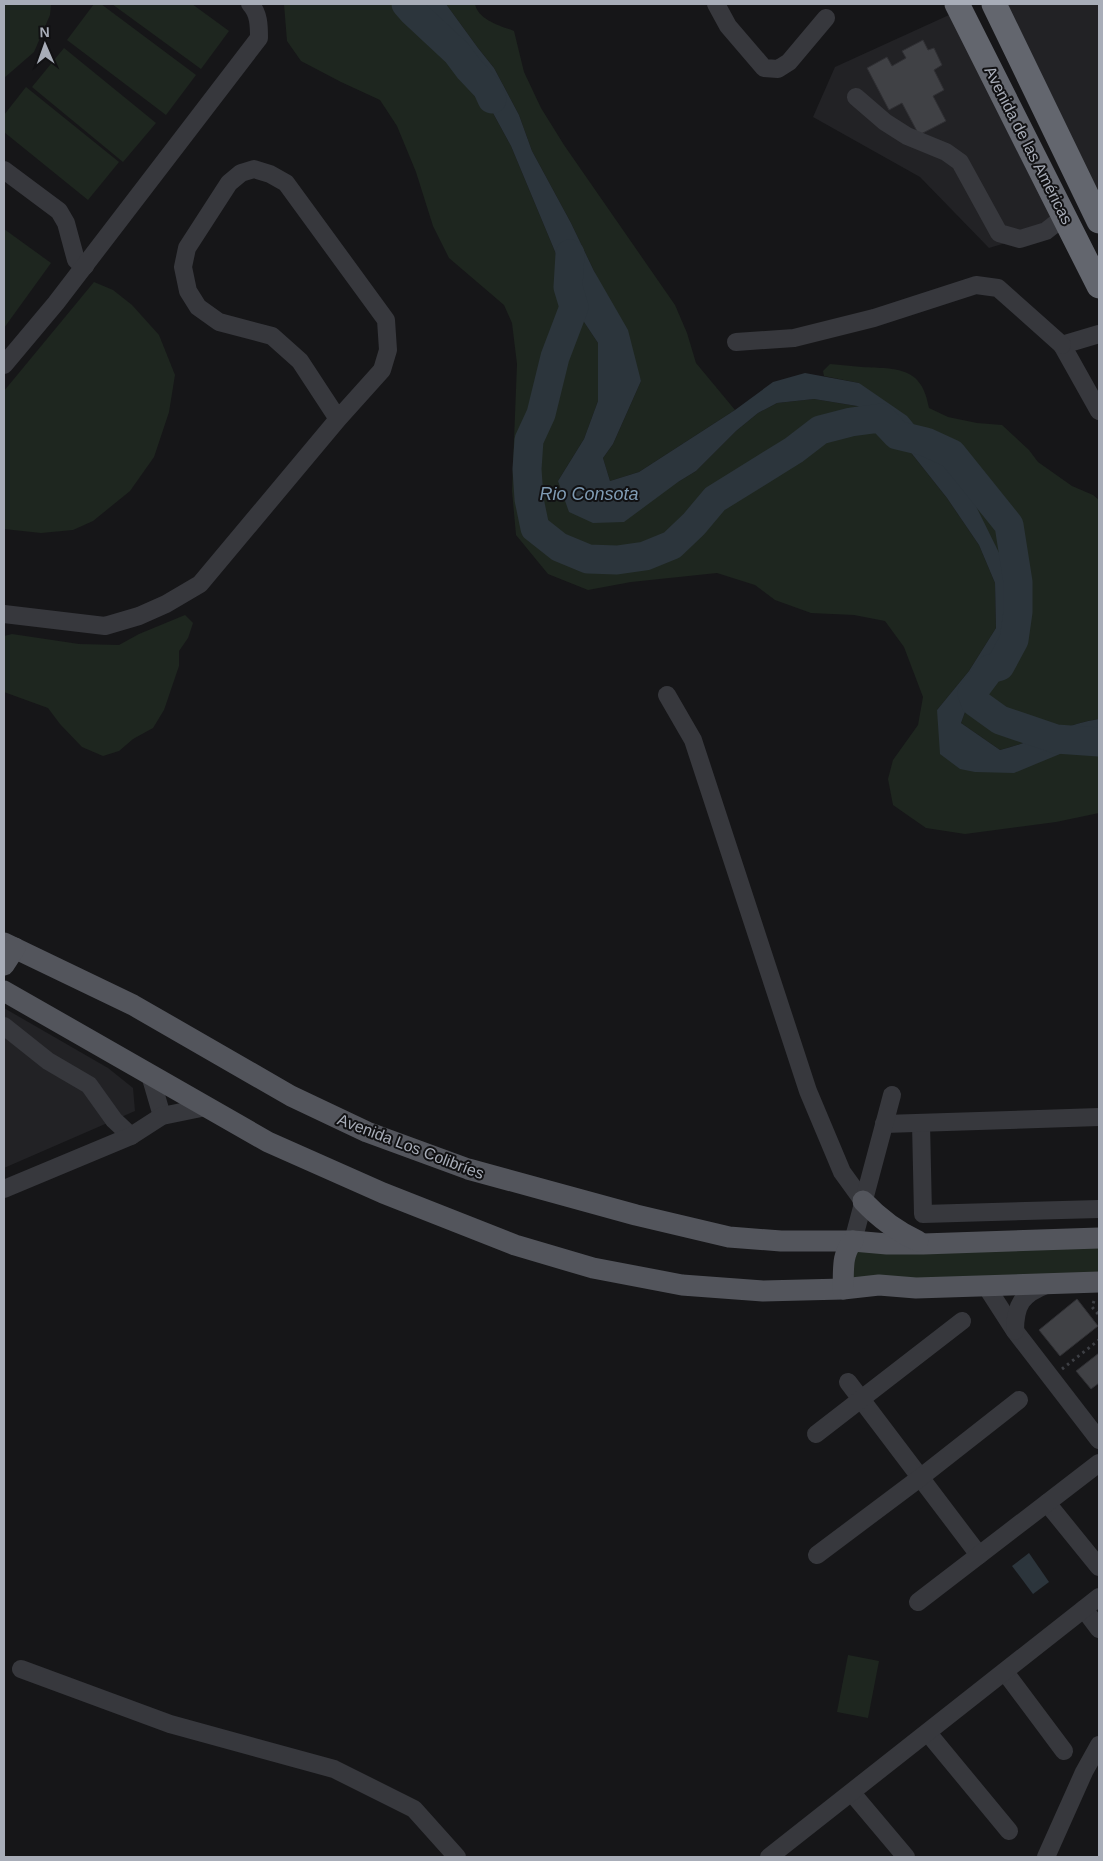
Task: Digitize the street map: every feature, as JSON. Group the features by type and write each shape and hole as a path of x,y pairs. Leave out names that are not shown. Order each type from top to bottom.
{"highway":[{"name":"Avenida de las Américas","path":"957,4 1099,286"},
{"name":"Avenida de las Américas","path":"994,4 1099,220"}],"main road":[{"name":"Avenida Los Colibríes","path":"7,952 133,1005 290,1096 367,1132 468,1169 636,1215 729,1237 781,1241 853,1241 887,1244 923,1244 1099,1238"},
{"path":"4,991 268,1142 382,1193 515,1245 593,1268 682,1285 763,1291 843,1289 879,1285 916,1288 1099,1284"},
{"path":"863,1201 880,1219 900,1233 923,1244"},
{"path":"843,1289 844,1259 847,1249 853,1241"}],"street":[{"path":"4,365 85,266 259,38 259,23 250,4"},
{"path":"716,4 728,26 764,68 778,70 789,62 826,18"},
{"path":"856,97 885,122 900,132 946,152 960,162 999,233 1020,239 1046,231 1065,216"},
{"path":"4,614 106,626 139,616 166,604 200,584 338,419 382,370 388,350 386,320 286,183 270,174 254,169 241,173 229,183 187,248 183,267 188,292 198,306 219,322 272,336 300,361 338,419"},
{"path":"4,170 59,211 66,222 76,260 85,266"},
{"path":"736,342 794,338 874,318 976,285 998,288 1062,345 1099,411"},
{"path":"1062,345 1099,334"},
{"path":"667,695 693,740 808,1091 842,1172 863,1201"},
{"path":"4,1026 48,1061 89,1085 114,1120 131,1136"},
{"path":"150,1075 162,1116"},
{"path":"853,1241 892,1095"},
{"path":"4,1189 131,1136 162,1116 206,1107"},
{"path":"884,1124 1099,1118"},
{"path":"921,1123 923,1214 1099,1208"},
{"path":"1015,1331 1015,1315 1021,1301 1032,1290 1046,1285"},
{"path":"986,1286 1015,1331 1099,1440"},
{"path":"816,1434 962,1321"},
{"path":"848,1382 979,1555"},
{"path":"817,1555 1019,1400"},
{"path":"918,1602 1099,1463"},
{"path":"1047,1503 1099,1567"},
{"path":"777,1855 852,1792 1099,1597"},
{"path":"1084,1609 1099,1629"},
{"path":"21,1669 170,1724 334,1769 414,1809 456,1857"},
{"path":"1005,1672 1064,1751"},
{"path":"928,1733 1010,1831"},
{"path":"1046,1857 1092,1772 1099,1745"},
{"path":"852,1792 906,1857"}],"path":[{"path":"1052,1377 1099,1340"}],"shaded area":[{"path":"4,4 51,4 50,15 34,52 4,78"},
{"path":"94,4 101,4 196,75 166,115 67,40"},
{"path":"112,4 192,4 229,31 201,69"},
{"path":"284,4 392,4 457,53 469,69 511,146 556,254 574,307 598,343 598,401 584,439 558,481 678,482 696,471 736,431 758,413 777,403 814,399 857,406 881,418 897,435 947,498 979,545 995,583 996,628 969,671 937,710 960,769 1099,739 1099,813 1056,822 965,834 926,828 893,805 888,779 893,760 918,725 923,697 904,647 885,621 854,615 811,613 775,600 755,585 717,573 631,582 588,590 548,574 516,535 512,491 517,364 512,323 504,305 449,258 433,226 416,172 397,126 380,100 301,61 287,41"},
{"path":"446,4 475,4 477,10 485,18 514,31 524,72 541,108 564,145 675,305 687,333 696,363 735,410 639,472 610,481 603,458 613,444 641,381 594,271 571,223 532,151 519,115 494,68"},
{"path":"998,4 1099,4 1099,203"},
{"path":"960,10 1065,216 1046,231 989,248 920,177 813,117 835,67"},
{"path":"64,48 156,123 123,162 32,87"},
{"path":"26,87 119,162 88,200 4,132 4,115"},
{"path":"4,229 51,263 4,328"},
{"path":"94,282 113,290 132,305 159,335 175,375 169,412 154,457 130,491 93,521 73,530 41,533 4,529 4,391"},
{"path":"830,364 886,368 906,372 921,384 926,394 929,408 948,417 977,423 1002,425 1029,450 1038,462 1072,486 1093,495 1099,500 1099,719 1086,721 1000,750 961,723 972,693 1000,666 1009,573 859,383 824,376 823,371"},
{"path":"185,615 193,623 188,638 179,651 179,666 164,710 153,728 133,739 119,751 103,756 82,747 48,708 4,692 4,636 12,634 79,644 119,645 139,634"},
{"path":"4,1008 108,1068 133,1088 135,1111 4,1168"},
{"path":"1099,1238 1099,1282 843,1289 847,1249"},
{"path":"848,1655 879,1661 868,1718 837,1712"}],"water":[{"name":"Rio Consota","path":"392,4 446,4 494,68 519,115 532,151 571,223 594,271 628,330 641,381 613,444 603,458 610,481 639,472 735,410 773,382 805,373 859,383 907,416 968,490 1009,573 1018,612 1014,640 1000,666 972,693 961,723 1000,750 1086,721 1099,719 1099,739 1014,773 975,772 960,769 940,754 937,710 969,671 996,628 995,583 979,545 947,498 897,435 881,418 857,406 814,399 777,403 758,413 736,431 696,471 624,522 593,523 569,512 558,481 584,439 598,401 598,343 574,307 556,254 511,146 469,69 457,53"},
{"path":"1029,1553 1049,1582 1033,1594 1012,1566"}],"building":[{"path":"923,40 928,50 934,48 942,65 934,70 944,90 933,96 946,121 919,135 902,103 889,110 867,68 887,57 892,66 906,58 902,51"},
{"path":"1077,1299 1098,1326 1060,1356 1039,1330"},
{"path":"1099,1353 1099,1383 1091,1389 1076,1371"}],"waterway":[{"path":"406,4 457,53 487,88 492,99"},
{"path":"570,254 568,287 574,307 555,357 541,414 529,440 527,469 529,499 535,528 559,547 588,559 617,560 645,556 672,545 694,524 715,499 794,450 820,430 851,422 881,418 897,435 926,442 952,454 1009,525 1018,582 1018,612 1014,640 1000,666 990,669 972,693 975,702 1000,720 1056,739 1099,742"}]}
